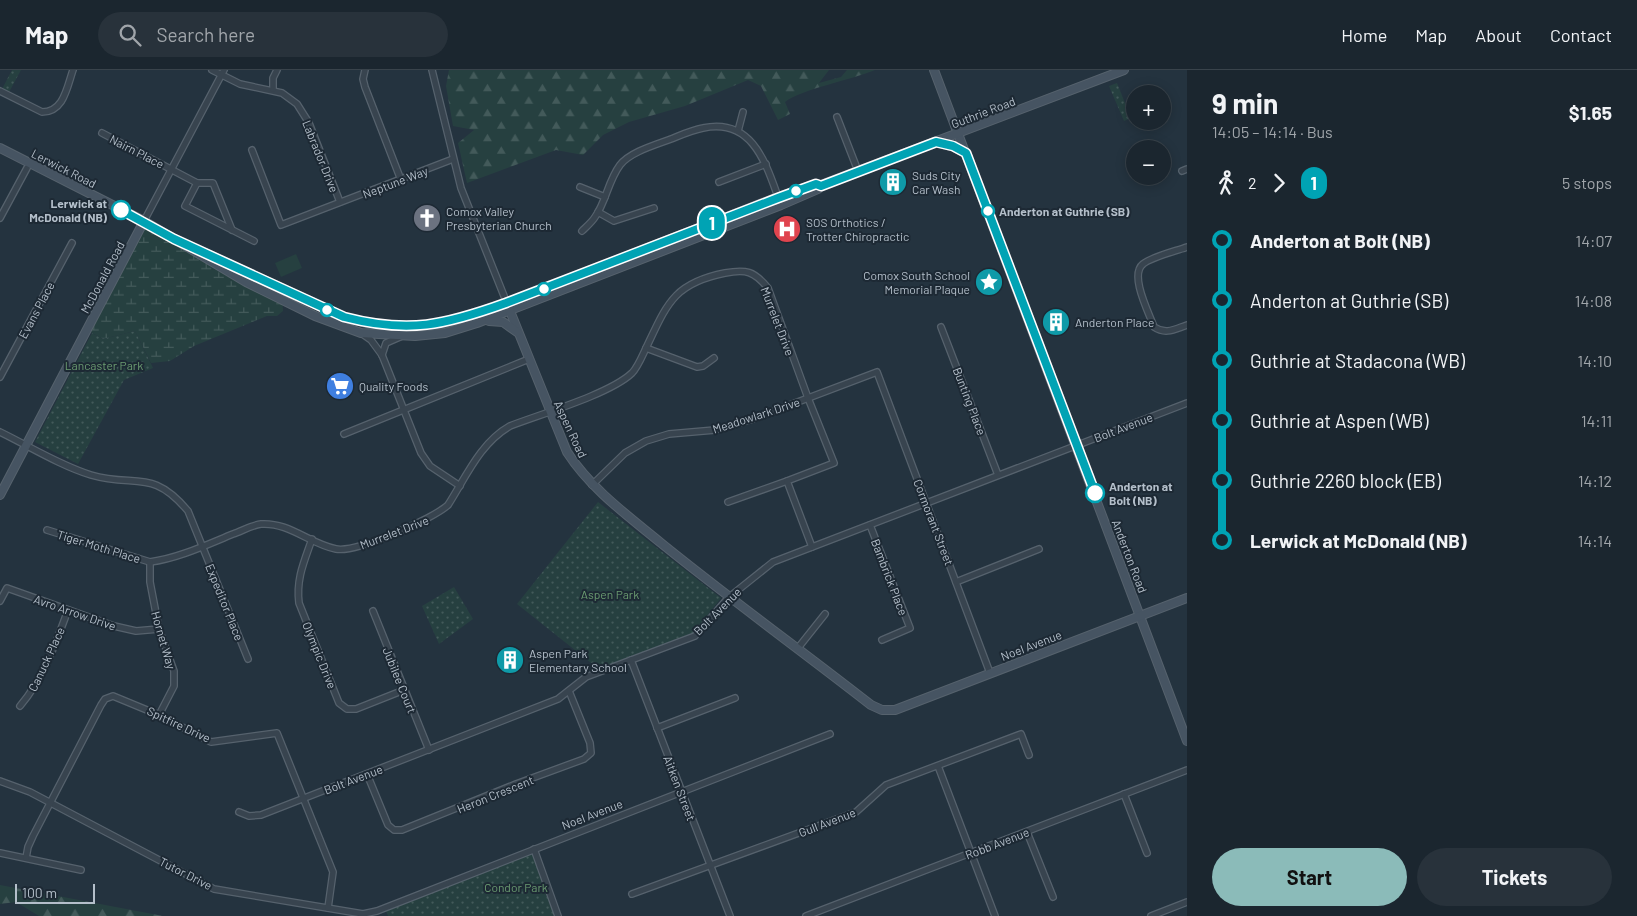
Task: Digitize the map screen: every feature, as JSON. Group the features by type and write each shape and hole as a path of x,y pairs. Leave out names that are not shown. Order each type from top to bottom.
{"main road":[{"name":"Anderton Road","path":"934,70 1187,741"},
{"name":"Guthrie Road","path":"174,239 258,276 312,304 344,317 373,325 409,327 438,325 466,318 780,201 818,189 821,186 858,171 1124,70"},
{"path":"936,142 953,146 966,153"},
{"name":"Lerwick Road","path":"0,148 144,221"},
{"name":"Guthrie Road","path":"144,221 246,282 315,316 361,333 403,336 445,333 485,321 780,201"},
{"name":"McDonald Road","path":"0,495 144,221"},
{"name":"Aspen Road","path":"510,311 549,412 567,452 580,473 728,598 798,648 871,705 882,710"},
{"path":"485,321 503,322 519,335"},
{"name":"Noel Avenue","path":"882,710 895,710 1187,598"}],"street":[{"path":"0,91 42,112 48,112 56,109 61,104 74,70"},
{"name":"Labrador Drive","path":"212,70 223,72 240,84 273,89 297,104 304,114 340,202"},
{"path":"273,89 273,78 277,70"},
{"path":"365,70 362,79 401,180"},
{"name":"Aspen Road","path":"432,70 453,159 464,195 510,311"},
{"name":"McDonald Road","path":"144,221 223,72"},
{"path":"738,131 743,112"},
{"path":"836,117 858,171"},
{"path":"582,231 598,212 621,164 633,156 704,128 722,127 738,131 758,150 766,164 780,201"},
{"name":"Nairn Place","path":"102,133 197,183 210,182 216,186 232,230"},
{"name":"Neptune Way","path":"252,150 281,225 453,159"},
{"path":"719,182 766,164"},
{"path":"0,218 27,168"},
{"path":"197,183 185,206 254,241"},
{"path":"580,187 605,198"},
{"path":"598,212 614,221 654,208"},
{"name":"Evans Place","path":"0,377 72,243"},
{"path":"1187,246 1142,264 1138,272 1137,281 1154,327 1161,331 1170,331 1187,325"},
{"name":"Murrelet Drive","path":"150,562 168,560 259,524 276,524 337,549 352,548 430,518 442,511 487,443 496,434 510,426 612,387 633,372 666,306 684,287 715,275 732,272 750,272 759,277 768,288 834,463 788,481"},
{"name":"Bunting Place","path":"941,327 998,476"},
{"path":"361,333 371,340 382,355 421,453 430,466 460,486"},
{"path":"382,355 386,343 403,336"},
{"path":"646,348 697,367 703,366 714,358"},
{"path":"344,434 529,359"},
{"name":"Meadowlark Drive","path":"592,485 624,453 646,442 669,434 715,430 808,398 875,372"},
{"name":"Cormorant Street","path":"875,372 927,503 990,673"},
{"name":"Bolt Avenue","path":"239,812 249,816 260,815 558,699 586,677 695,636 728,598 767,566 1187,403"},
{"name":"Expeditor Place","path":"0,432 93,476 151,483 163,487 175,495 188,511 248,659"},
{"path":"728,502 788,481 812,547"},
{"name":"Bambrick Place","path":"870,525 910,628 882,640"},
{"name":"Tiger Moth Place","path":"47,530 150,562"},
{"name":"Olympic Drive","path":"312,539 299,574 297,587 299,603 339,703 347,709 356,709 404,690"},
{"path":"956,582 1040,548"},
{"name":"Hornet Way","path":"150,562 150,582 159,629 174,671 174,686 159,715"},
{"name":"Avro Arrow Drive","path":"0,601 7,588 68,610 136,631 159,629"},
{"name":"Canuck Place","path":"20,706 28,696 55,645 68,610"},
{"name":"Jubilee Court","path":"373,611 429,750"},
{"path":"798,648 825,614"},
{"name":"Aitken Street","path":"631,660 730,916"},
{"name":"Heron Crescent","path":"367,774 388,825 394,830 402,830 584,759 591,753 590,743 569,691"},
{"name":"Spitfire Drive","path":"26,858 28,847 50,802 105,699 113,696 121,697 211,742 278,733 333,872 328,908"},
{"path":"657,728 735,698"},
{"name":"Noel Avenue","path":"363,914 377,911 830,734"},
{"name":"Gull Avenue","path":"632,894 856,812 886,785 1021,734 1029,755"},
{"path":"938,766 995,916"},
{"name":"Robb Avenue","path":"806,916 1187,770"},
{"path":"0,781 50,802"},
{"path":"1124,794 1147,853"},
{"name":"Tutor Drive","path":"50,802 214,889 363,914"},
{"path":"1027,832 1052,897"},
{"path":"534,849 558,916"},
{"path":"0,854 81,870"},
{"path":"1151,916 1187,902"}],"green space":[{"path":"12,70 21,70 8,94 1,91"},
{"path":"449,70 829,70 819,83 841,77 847,70 875,70 793,97 785,102 790,114 778,120 761,86 748,80 685,106 629,122 603,135 583,155 556,150 467,183 458,143 474,130 453,126 446,86"},
{"path":"1117,83 1126,106 1126,120 1124,121 1109,86"},
{"path":"144,221 282,298 283,311 277,316 267,316 194,346 170,361 151,363 135,331 103,339 87,330"},
{"path":"296,254 302,268 281,277 275,263"},
{"name":"Lancaster Park","path":"135,331 153,368 124,380 78,464 35,442 92,333 103,339"},
{"name":"Aspen Park","path":"598,502 721,598 692,635 600,670 517,604"},
{"path":"454,587 473,619 439,644 422,606"},
{"name":"Condor Park","path":"534,849 558,916 388,916 385,908"},
{"path":"0,885 163,916 39,916 16,902 0,904"}],"bus line":[{"name":"1","path":"121,210 174,239 258,276 312,304 344,317 373,325 409,327 438,325 466,318 816,184 821,186 936,142 946,144 966,153 1095,493"}],"place":[{"name":"Suds City Car Wash","path":"893,182"},
{"name":"Lerwick at McDonald (NB)","path":"121,210"},
{"name":"Anderton at Guthrie (SB)","path":"988,211"},
{"name":"Comox Valley Presbyterian Church","path":"427,218"},
{"name":"SOS Orthotics / Trotter Chiropractic","path":"787,229"},
{"name":"Comox South School Memorial Plaque","path":"989,282"},
{"name":"Anderton Place","path":"1056,322"},
{"name":"Quality Foods","path":"340,386"},
{"name":"Anderton at Bolt (NB)","path":"1095,493"},
{"name":"Aspen Park Elementary School","path":"510,660"}]}
